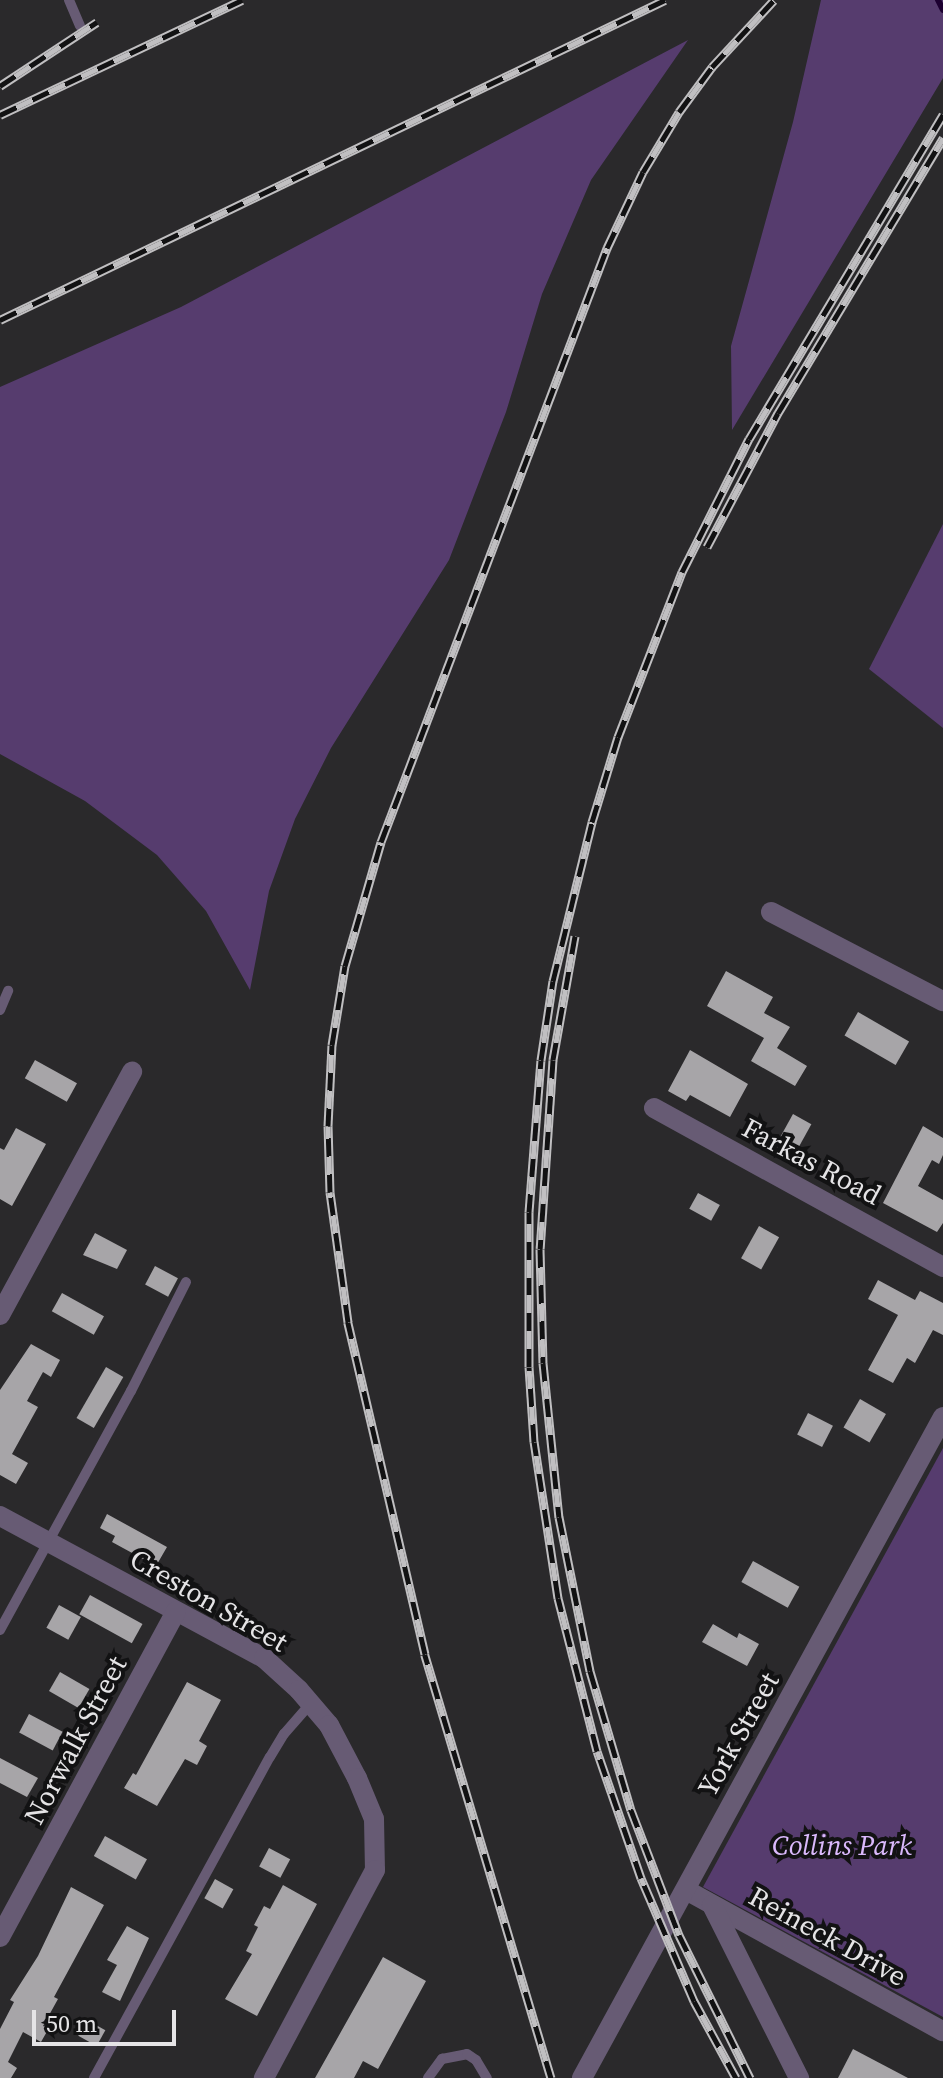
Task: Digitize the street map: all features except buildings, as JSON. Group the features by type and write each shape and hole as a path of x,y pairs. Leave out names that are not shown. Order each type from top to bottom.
{"street":[{"path":"771,912 943,1001"},
{"path":"0,1315 132,1072"},
{"name":"Farkas Road","path":"654,1108 943,1267"},
{"name":"York Street","path":"582,2078 943,1417"},
{"name":"Creston Street","path":"0,1516 264,1658 329,1725 374,1819 375,1870 264,2078"},
{"name":"Norwalk Street","path":"0,1937 176,1612"},
{"name":"Reineck Drive","path":"686,1890 943,2031"},
{"path":"712,1905 799,2078"}],"lane":[{"path":"69,0 80,26"},
{"path":"0,1010 8,991"},
{"path":"0,1630 131,1391 186,1282"},
{"path":"94,2078 270,1757 284,1734 311,1703"},
{"path":"428,2078 442,2059 467,2054 476,2060 487,2078"}],"green space":[{"path":"821,0 943,0 943,78 732,430 731,346 793,122"},
{"path":"688,40 591,180 542,294 506,412 449,560 331,748 295,819 269,891 250,990 206,911 157,855 85,801 0,754 0,387 181,307"},
{"path":"943,524 943,728 869,669"},
{"name":"Collins Park","path":"943,1448 943,2017 703,1887"}],"waterway":[{"path":"938,0 943,10"}],"railway":[{"path":"0,115 242,0"},
{"path":"0,320 665,0"},
{"path":"551,2078 425,1654 348,1322 330,1192 328,1126 332,1045 345,966 381,842 607,248 643,172 679,112 712,67 774,0"},
{"path":"0,86 97,22"},
{"path":"736,2078 694,2001 641,1878 597,1751 558,1598 534,1442 529,1367 529,1212 541,1060 553,981 592,822 618,737 682,572 749,439 943,115"},
{"path":"707,547 778,413 943,138"},
{"path":"575,936 553,1060 540,1249 543,1363 559,1517 590,1671 631,1810 679,1935 750,2078"}]}
